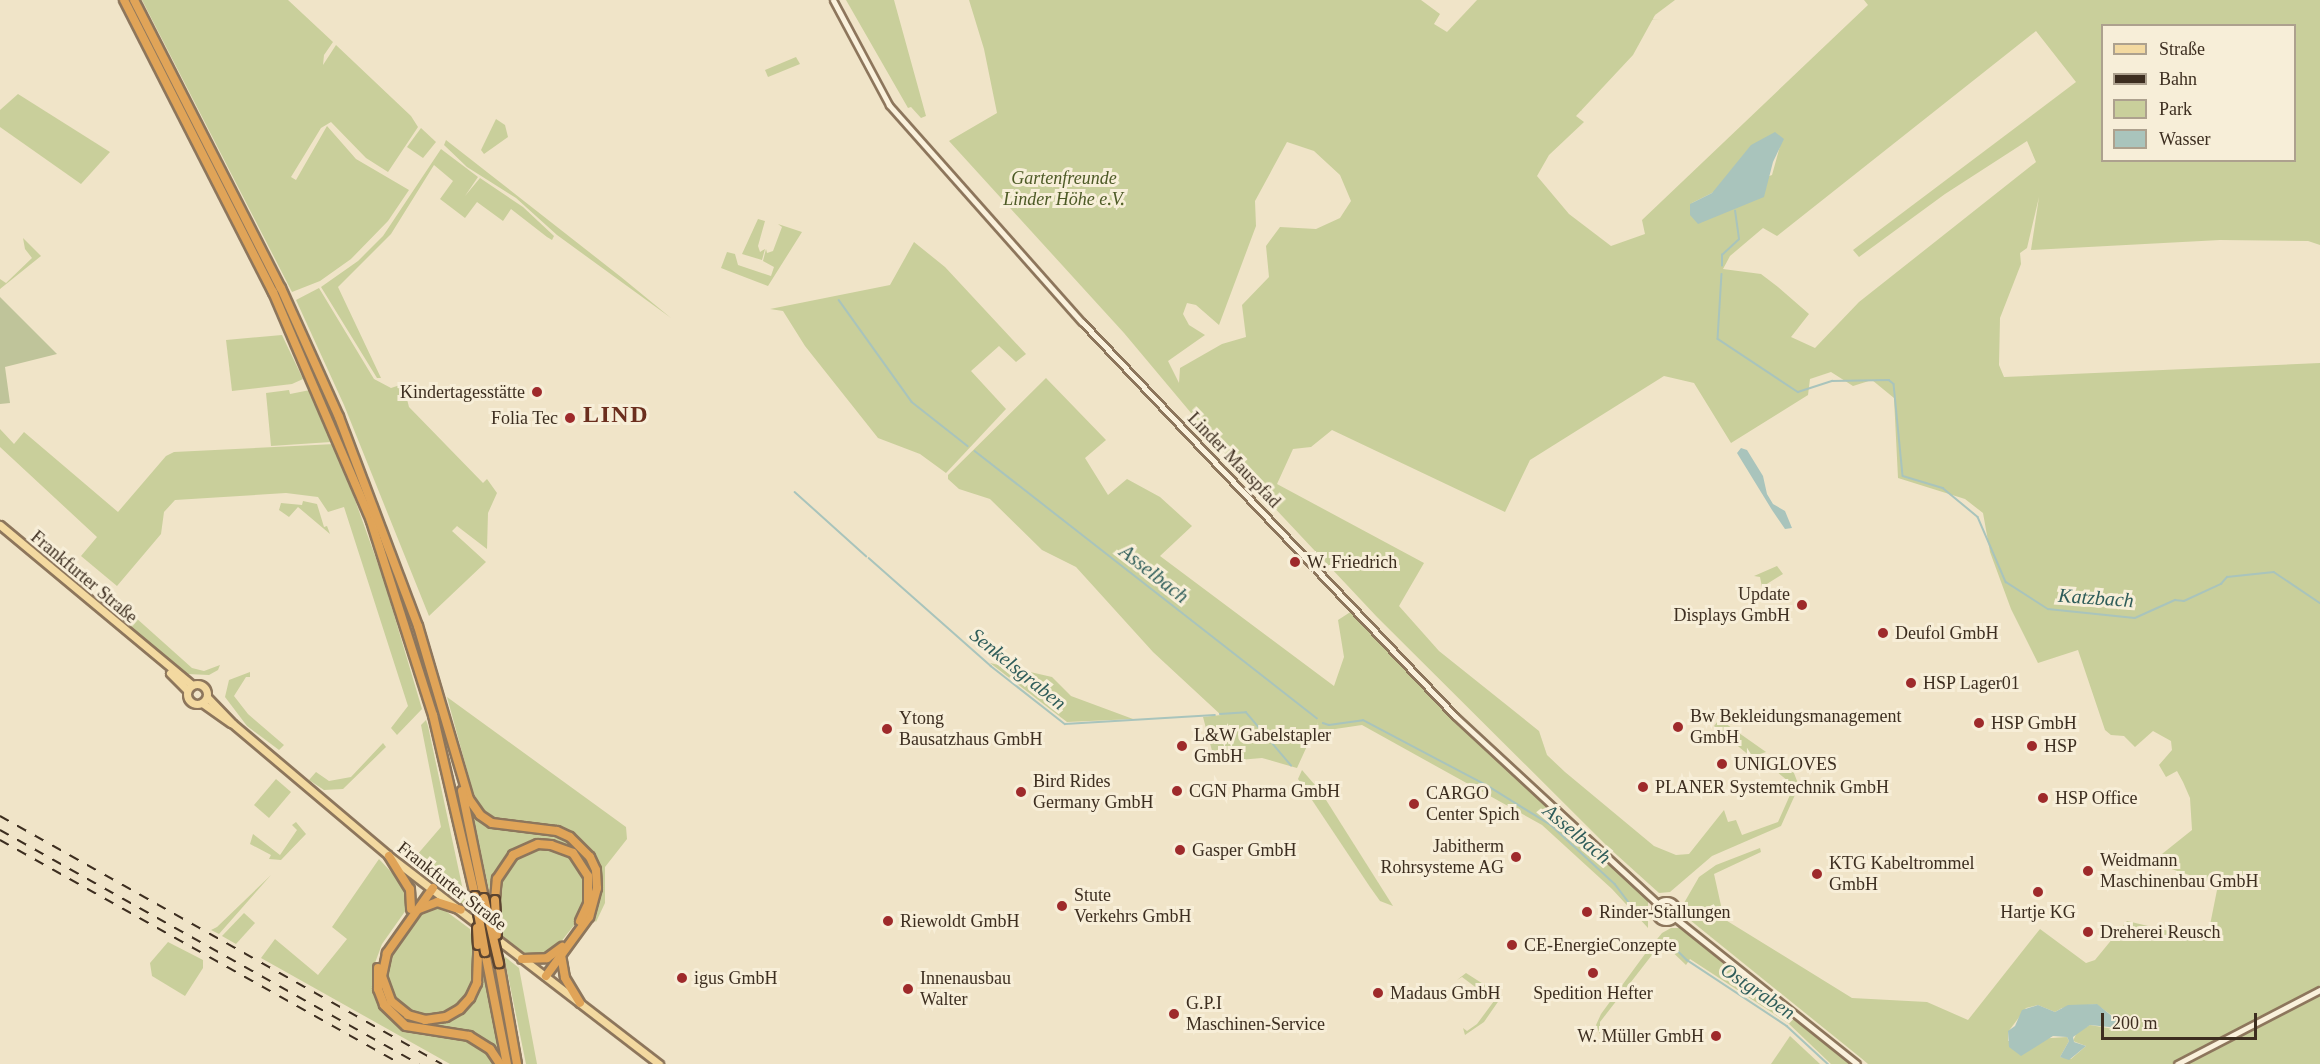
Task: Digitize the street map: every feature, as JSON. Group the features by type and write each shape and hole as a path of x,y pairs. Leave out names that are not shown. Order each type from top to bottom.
{"highway":[{"path":"124,0 273,292 330,420 374,531 433,715 475,896 507,1064"},
{"path":"134,0 299,326 375,508 437,687 469,799 480,815 504,826 557,831 570,837 590,857 597,881 595,903 544,974"},
{"path":"452,742 518,1064"},
{"path":"499,963 495,900 503,865 523,848 551,844 573,853 586,870 590,892 583,918 561,951 547,958 522,959"},
{"path":"389,856 410,889 412,911 387,953 382,976 391,1001 408,1015 425,1020 446,1017 460,1009 470,998 477,983 478,945 475,896"},
{"path":"431,887 412,911 378,963 378,989 384,1005 406,1026 479,1040 500,1064"},
{"path":"412,911 437,902 461,910"},
{"path":"561,951 565,978 580,1003"}],"main road":[{"name":"Frankfurter Straße","path":"0,525 189,688"},
{"path":"204,686 205,700 190,702 189,688 204,686"},
{"name":"Frankfurter Straße","path":"205,700 389,856 659,1064"}],"street":[{"name":"Linder Mauspfad","path":"833,0 889,105 1082,322 1455,716 1658,904"},
{"path":"1675,918 1678,911 1673,902 1664,900 1658,904 1655,912 1660,920 1675,918 1857,1064"},
{"path":"2177,1064 2320,990"}],"green space":[{"path":"142,0 288,0 333,42 324,55 323,65 336,45 411,116 418,127 388,172 366,158 331,122 321,128 291,177 296,180 327,126 356,159 409,190 388,221 351,259 320,281 292,292"},
{"path":"846,0 894,0 926,116 921,118 911,107 908,108"},
{"name":"Gartenfreunde Linder Höhe e.V.","path":"969,0 1421,0 1440,14 1434,24 1447,32 1477,0 1675,0 1655,15 1633,55 1576,116 1584,122 1549,155 1537,176 1569,214 1611,246 1645,234 1642,220 1868,5 1864,0 2320,0 2320,245 2308,241 2220,240 2031,250 2039,197 2027,248 2020,253 2021,264 2000,318 1999,365 2004,377 2320,363 2320,1064 1868,1064 1685,916 1684,903 1699,877 1716,865 1760,848 1761,852 1714,874 1724,919 1852,998 1927,1002 1968,1020 2040,929 2086,963 2095,960 2127,921 2207,940 2218,885 2163,866 2162,854 2192,830 2190,798 2183,782 2177,771 2166,777 2159,765 2172,750 2171,741 2153,731 2135,747 2124,736 2111,735 2105,730 2078,650 2038,663 2011,609 1990,552 1983,513 1965,499 1898,478 1894,398 1872,380 1853,386 1831,372 1810,379 1808,395 1731,443 1694,383 1664,376 1530,460 1505,512 1332,430 1311,447 1293,449 1277,484 1424,563 1399,606 1439,651 1539,731 1547,755 1565,772 1654,846 1676,855 1689,854 1724,810 1728,822 1736,820 1742,835 1778,822 1794,786 1770,766 1766,770 1762,767 1774,757 1792,768 1799,786 1781,826 1712,856 1670,892 1659,893 1608,847 1377,617 1238,469 1124,333 949,141 997,113 984,49","holes":["2036,31 2076,82 1853,250 1859,257 1945,194 2027,141 2036,162 1859,302 1815,348 1791,337 1809,314 1778,287 1761,274 1723,269 1730,256 1763,228 1777,236","1287,142 1314,151 1340,175 1351,201 1340,218 1316,229 1280,227 1266,246 1269,277 1242,305 1246,337 1222,344 1180,368 1179,383 1168,361 1205,335 1189,325 1183,314 1187,303 1196,305 1219,325 1256,226 1255,201","1780,146 1772,175 1690,204 1712,193","2096,1004 2128,1027 2125,1031 2090,1025 2077,1032 2073,1041 2086,1046 2071,1059 2060,1057 2069,1041 2067,1037 2008,1041 2008,1032 2026,1008 2038,1005 2055,1012 2062,1008"]},
{"path":"796,57 800,64 768,77 765,70"},
{"path":"18,94 110,152 81,184 0,127 0,110"},
{"path":"496,119 505,125 508,137 484,154 481,150"},
{"path":"421,128 436,142 423,158 407,147"},
{"path":"446,140 671,318 557,235 516,198 467,167 444,145"},
{"path":"441,149 478,177 465,196 480,178 523,207 554,236 552,240 547,237 511,209 503,221 477,202 465,218 440,199 453,181 434,165 391,234 338,287 381,378 377,378 321,287 358,261 383,236"},
{"path":"758,219 765,221 758,246 760,252 765,249 762,260 742,254"},
{"path":"778,224 802,232 768,286 721,268 727,252 735,254 738,265 771,276 774,267 763,261 766,249 767,253 773,251 782,227"},
{"path":"23,238 41,256 0,289 0,279 6,283 32,258 25,249"},
{"path":"914,242 945,267 1026,354 1016,362 999,346 971,371 1006,409 946,473 920,454 878,438 805,346 783,311 770,309 890,285"},
{"path":"319,288 374,379 391,388 403,384 409,407 483,483 487,479 497,493 488,513 487,549 457,526 452,531 486,562 429,616 344,405 296,300"},
{"path":"0,297 57,354 5,367 10,403 0,404"},
{"path":"282,335 303,379 292,384 232,391 226,340"},
{"path":"1046,378 1106,440 1085,458 1108,495 1127,479 1160,497 1192,526 1160,556 1334,686 1344,657 1338,620 1352,611 1487,751 1648,901 1648,928 1612,889 1542,825 1362,725 1315,732 1318,722 1297,768 1262,758 1215,762 1203,717 1221,715 1153,652 1076,567 1042,550 990,499 959,489 948,479 948,475"},
{"path":"289,390 290,394 310,390 331,442 271,446 266,393"},
{"path":"0,429 14,444 24,432 118,512 166,456 174,452 335,444 384,581 422,709 397,735 391,728 408,706 344,507 328,512 318,497 286,493 175,500 164,512 161,534 117,586 81,556 97,537 0,447"},
{"path":"303,501 317,504 324,527 327,526 330,534 298,507 289,517 279,510 281,503 302,505"},
{"path":"1777,566 1783,574 1762,587 1760,577 1754,576"},
{"path":"116,600 192,668 204,671 220,665 218,670 209,675 187,674 108,609"},
{"path":"990,663 1052,677 1071,696 1133,719 1067,722"},
{"path":"250,672 250,677 246,677 234,696 248,714 284,745 279,750 247,726 225,697 229,680"},
{"path":"447,697 626,827 627,839 605,867 605,903 596,922 593,918 602,884 592,853 566,830 503,822 484,812 473,792"},
{"path":"426,720 467,909 410,863 441,827 421,725"},
{"path":"1718,721 1722,721 1766,752 1751,757 1714,726"},
{"path":"383,743 386,747 343,789 324,790 309,780 316,772 329,781 351,777"},
{"path":"1302,770 1321,792 1393,906 1380,901 1370,887 1298,779"},
{"path":"276,779 291,792 269,818 254,805"},
{"path":"470,803 500,827 566,837 586,856 592,868 594,890 588,869 574,852 533,843 514,851 501,865 491,899"},
{"path":"296,822 306,834 281,860 269,859 271,855 250,844 253,834 280,855 297,830 292,825"},
{"path":"539,847 556,849 572,858 585,875 588,895 579,919 556,948 547,955 528,955 503,938 500,884 515,857"},
{"path":"379,859 408,890 406,910 382,944 375,963 374,986 381,1006 402,1027 422,1035 470,1041 486,1050 496,1064 450,1064 261,958 275,939 318,975 347,939 332,927"},
{"path":"271,875 219,934 211,930 217,927"},
{"path":"1664,903 1670,903 1675,911 1673,917 1664,919 1659,914 1659,908"},
{"path":"431,907 443,909 470,929 475,958 472,986 464,1000 443,1015 427,1016 399,1004 391,993 386,972 389,955 417,914"},
{"path":"244,913 255,923 236,944 222,936"},
{"path":"1671,928 1680,928 1853,1064 1831,1064 1788,1023 1690,959 1686,965 1662,942 1600,1022 1600,1034 1596,1025 1601,1014 1662,933"},
{"path":"168,942 203,960 203,968 185,996 152,976 150,963"},
{"path":"504,956 519,968 537,1064 526,1064"},
{"path":"482,967 501,1059 489,1045 406,1023 389,1008 382,994 380,979 388,999 412,1019 452,1017 480,980"},
{"path":"1466,973 1502,996 1484,1022 1465,1035 1463,1028 1467,1031 1477,1024 1494,1001 1462,977 1457,980"},
{"path":"1790,1036 1820,1064 1771,1064"}],"water":[{"path":"1775,132 1784,139 1773,162 1764,197 1698,224 1690,215 1690,204 1712,193 1751,145"},
{"path":"1741,448 1747,450 1763,476 1767,494 1773,504 1785,511 1792,528 1785,529 1772,510 1737,453"},
{"path":"2097,1004 2128,1029 2090,1025 2073,1037 2074,1042 2086,1046 2069,1060 2060,1057 2069,1041 2067,1037 2053,1036 2021,1056 2009,1047 2008,1031 2015,1026 2022,1010 2038,1005 2055,1012 2068,1005"}],"waterway":[{"name":"Katzbach","path":"1722,266 1722,255 1739,239 1735,211"},
{"name":"Katzbach","path":"1722,274 1718,339 1798,392 1832,381 1889,380 1894,384 1903,476 1943,488 1978,517 2006,582 2048,609 2135,618 2175,600 2184,601 2221,584 2227,577 2274,572 2320,603"},
{"name":"Asselbach","path":"839,300 912,402 968,446"},
{"name":"Asselbach","path":"975,451 1317,718"},
{"name":"Senkelsgraben","path":"795,492 866,556"},
{"name":"Senkelsgraben","path":"869,558 991,666 1065,724 1215,715"},
{"name":"Senkelsgraben","path":"1220,714 1246,712 1291,765"},
{"name":"Asselbach","path":"1323,723 1329,725 1363,720 1488,786 1551,825 1615,884 1640,917"},
{"name":"Ostgraben","path":"1671,944 1687,960 1787,1026 1828,1064"}],"railway":[{"path":"0,816 442,1064"},
{"path":"0,830 419,1064"},
{"path":"0,840 400,1064"}],"place":[{"name":"Kindertagesstätte","path":"537,392"},
{"name":"Folia Tec","path":"570,418"},
{"name":"W. Friedrich","path":"1295,562"},
{"name":"Update Displays GmbH","path":"1802,605"},
{"name":"Deufol GmbH","path":"1883,633"},
{"name":"HSP Lager01","path":"1911,683"},
{"name":"HSP GmbH","path":"1979,723"},
{"name":"Bw Bekleidungsmanagement GmbH","path":"1678,727"},
{"name":"Ytong Bausatzhaus GmbH","path":"887,729"},
{"name":"L&W Gabelstapler GmbH","path":"1182,746"},
{"name":"HSP","path":"2032,746"},
{"name":"UNIGLOVES","path":"1722,764"},
{"name":"PLANER Systemtechnik GmbH","path":"1643,787"},
{"name":"CGN Pharma GmbH","path":"1177,791"},
{"name":"Bird Rides Germany GmbH","path":"1021,792"},
{"name":"HSP Office","path":"2043,798"},
{"name":"CARGO Center Spich","path":"1414,804"},
{"name":"Gasper GmbH","path":"1180,850"},
{"name":"Jabitherm Rohrsysteme AG","path":"1516,857"},
{"name":"Weidmann Maschinenbau GmbH","path":"2088,871"},
{"name":"KTG Kabeltrommel GmbH","path":"1817,874"},
{"name":"Hartje KG","path":"2038,892"},
{"name":"Stute Verkehrs GmbH","path":"1062,906"},
{"name":"Rinder-Stallungen","path":"1587,912"},
{"name":"Riewoldt GmbH","path":"888,921"},
{"name":"Dreherei Reusch","path":"2088,932"},
{"name":"CE-EnergieConzepte","path":"1512,945"},
{"name":"Spedition Hefter","path":"1593,973"},
{"name":"igus GmbH","path":"682,978"},
{"name":"Innenausbau Walter","path":"908,989"},
{"name":"Madaus GmbH","path":"1378,993"},
{"name":"G.P.I Maschinen-Service","path":"1174,1014"},
{"name":"W. Müller GmbH","path":"1716,1036"}],"district":[{"name":"LIND","path":"616,415"}]}
